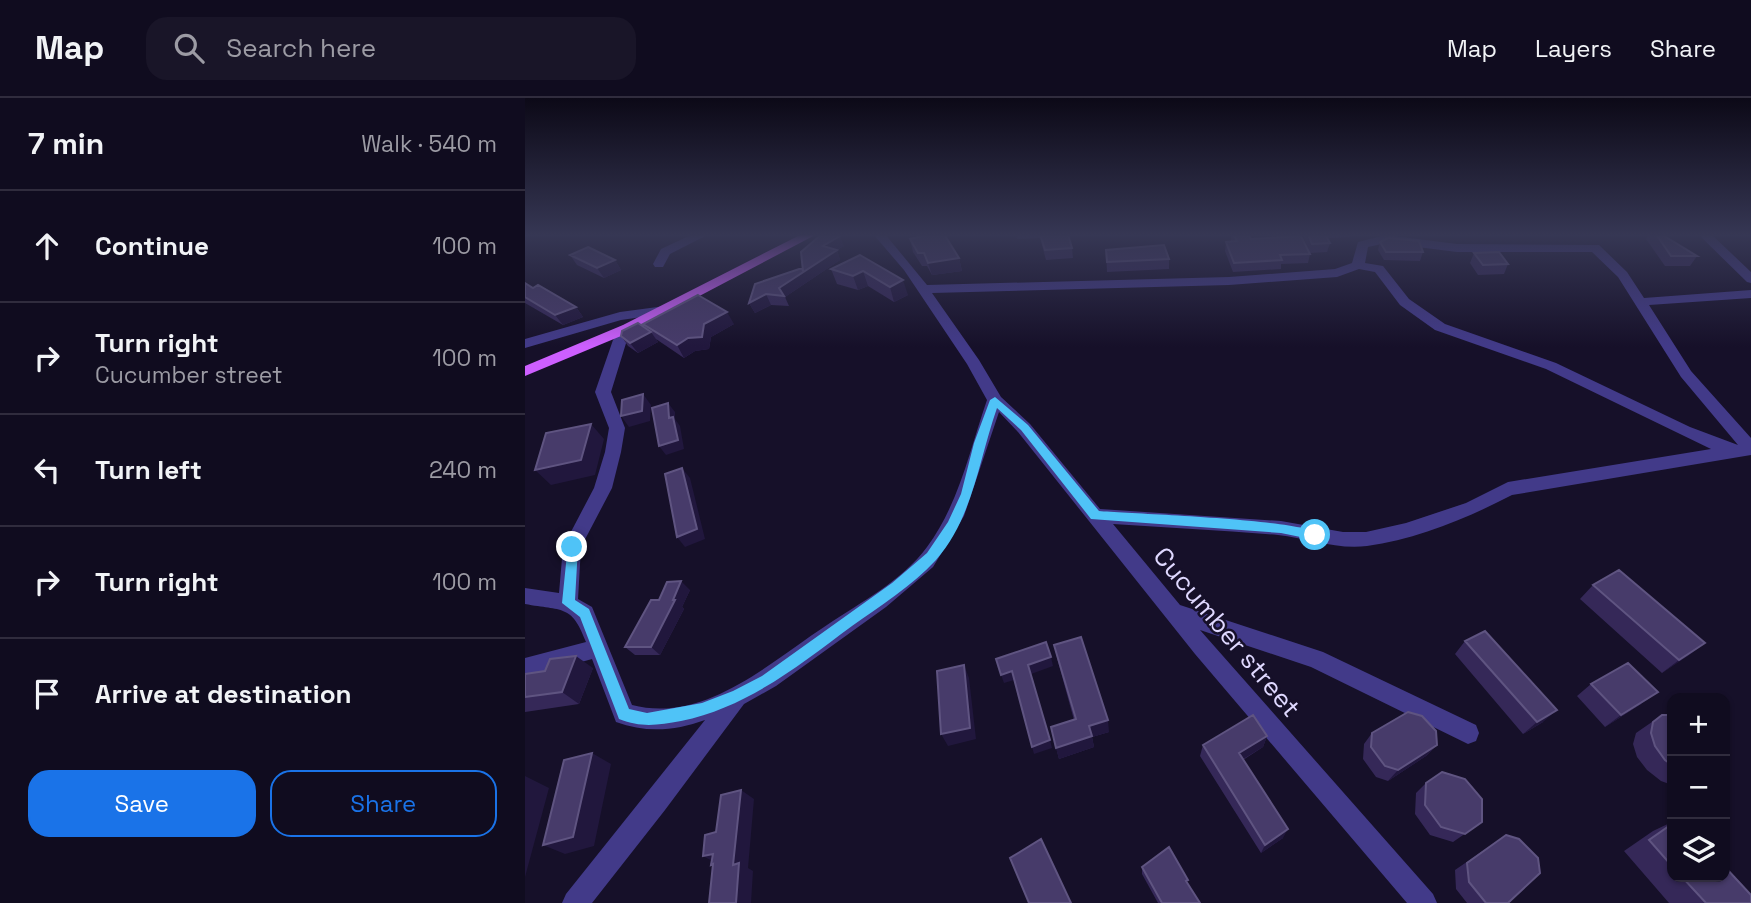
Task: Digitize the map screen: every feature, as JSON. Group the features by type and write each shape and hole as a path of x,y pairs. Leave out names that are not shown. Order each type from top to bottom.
{"main road":[{"path":"525,371 628,328 739,272"}],"street":[{"name":"Cucumber street","path":"911,272 974,363 995,400 1024,428 1174,612 1424,903"},
{"path":"922,289 1229,281 1341,272"},
{"path":"1381,272 1404,304 1451,332 1547,364 1584,380 1672,428 1730,450"},
{"path":"1619,272 1686,374 1751,449"},
{"path":"1641,302 1751,295"},
{"path":"525,344 620,316 665,310"},
{"path":"568,603 572,547 603,488 613,452 617,428 603,392 620,340 628,328"},
{"path":"525,596 568,603 585,613 624,714 647,720 677,716 737,696 767,681 897,587 932,556 953,524 967,494 979,443 995,400"},
{"path":"1095,516 1281,528 1315,535 1366,539 1406,530 1472,508 1509,489 1730,450 1751,449"},
{"path":"1174,612 1316,659 1468,733"},
{"path":"525,668 600,648"},
{"path":"575,903 657,802 737,696"}],"building":[{"path":"792,272 804,272 779,288 784,296 766,294 749,303 755,284"},
{"path":"839,272 862,272 853,276"},
{"path":"864,272 888,272 903,280 890,287"},
{"path":"525,283 533,288 538,285 576,307 555,315 525,297"},
{"path":"698,295 727,312 704,324 702,337 688,338 677,345 643,324"},
{"path":"638,323 651,332 630,343 621,336 622,331"},
{"path":"643,394 642,411 621,416 622,400"},
{"path":"668,403 669,418 673,417 678,440 659,446 652,408"},
{"path":"591,424 581,460 535,470 546,433"},
{"path":"682,468 697,529 677,537 665,474"},
{"path":"1619,570 1705,643 1679,660 1593,585"},
{"path":"681,581 675,600 651,647 625,647 651,600 659,600 667,582"},
{"path":"1485,631 1557,710 1537,722 1465,641"},
{"path":"1081,637 1108,720 1089,726 1092,736 1056,748 1051,727 1076,719 1054,645"},
{"path":"1046,642 1051,657 1028,665 1050,740 1032,747 1012,671 1001,675 996,659"},
{"path":"576,656 562,692 525,697 525,674 545,671 550,659"},
{"path":"1628,663 1658,692 1621,715 1591,684"},
{"path":"964,665 970,728 941,734 937,671"},
{"path":"1408,712 1422,716 1436,731 1437,745 1398,770 1385,766 1371,747 1372,733"},
{"path":"1253,715 1267,736 1239,753 1288,829 1265,845 1203,745"},
{"path":"1662,715 1667,715 1667,761 1655,746 1651,733 1653,722"},
{"path":"592,753 573,837 543,845 564,760"},
{"path":"1442,772 1465,779 1482,799 1482,822 1465,834 1441,827 1425,805 1426,783"},
{"path":"741,790 733,865 739,863 736,903 709,903 713,854 703,856 705,835 716,832 721,795"},
{"path":"1667,827 1667,860 1649,840"},
{"path":"1506,835 1519,839 1538,858 1540,873 1508,903 1486,903 1469,882 1467,863"},
{"path":"1041,839 1071,903 1029,903 1010,858"},
{"path":"1169,847 1200,903 1162,903 1142,867"},
{"path":"1730,872 1751,895 1751,903 1706,903 1687,882 1730,882"}],"route":[{"path":"572,547 568,603 585,613 624,714 647,720 702,710 767,681 897,587 932,556 953,524 967,494 979,443 995,400 1024,428 1095,516 1281,528 1315,535"}]}
